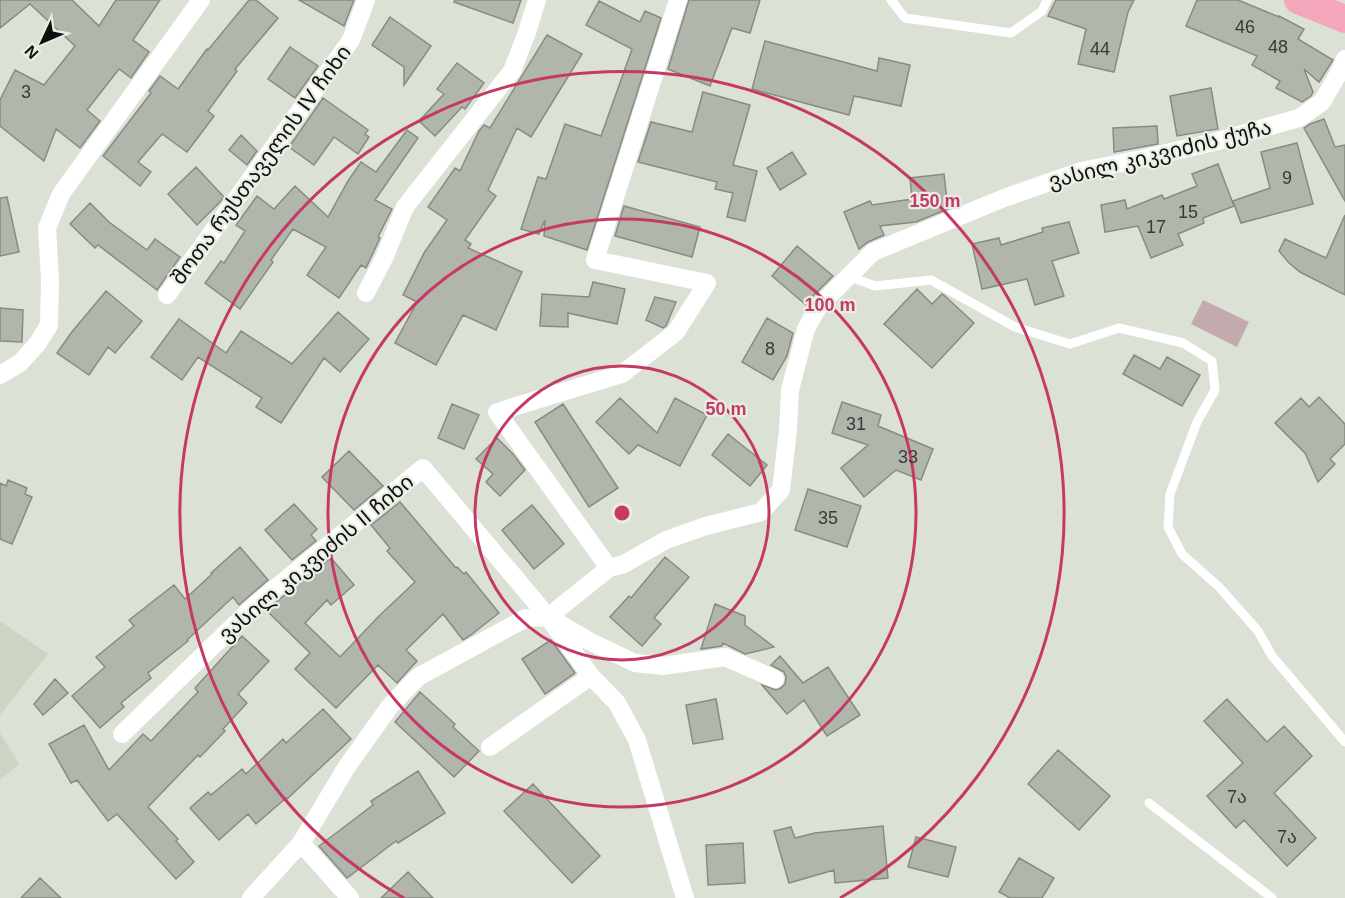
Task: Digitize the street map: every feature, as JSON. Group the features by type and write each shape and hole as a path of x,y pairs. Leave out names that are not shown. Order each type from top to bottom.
{"main road":[{"path":"1298,0 1345,19"},
{"path":"1333,0 1345,5"}],"street":[{"path":"0,375 20,363 38,343 49,325 50,279 47,228 61,195 201,0"},
{"name":"შოთა რუსთაველის IV ჩიხი","path":"167,295 351,40 366,0"},
{"path":"366,293 384,258 405,207 512,71 537,0"},
{"path":"609,568 500,411 622,374 676,332 707,283 595,260 678,0"},
{"name":"ვასილ კიკვიძის ქუჩა","path":"251,898 301,843 346,768 390,706 418,677 526,618 548,617 609,568 624,564 666,540 706,526 761,512 781,490 790,390 806,329 818,307 873,252 1004,198 1081,171 1207,143 1299,118 1322,102 1345,60"},
{"name":"ვასილ კიკვიძის II ჩიხი","path":"122,734 256,604 423,468 548,617"},
{"path":"548,617 591,676 617,703 637,740 685,898"},
{"path":"548,617 589,641 635,663 663,666 725,657 775,679"},
{"path":"490,747 591,676"},
{"path":"301,843 350,898"}],"lane":[{"path":"891,0 905,18 1011,33 1042,11 1047,0"},
{"path":"848,276 875,286 931,280 1015,327 1070,344 1119,328 1183,343 1212,361 1215,390 1197,422 1170,494 1168,527 1182,554 1219,587 1258,632 1272,657 1345,742"},
{"path":"1149,803 1272,898"}],"shaded area":[{"path":"1203,300 1249,322 1237,347 1191,324"},
{"path":"0,621 48,654 0,715"},
{"path":"0,733 19,764 0,780"}],"building":[{"path":"0,0 72,0 99,26 116,0 160,0 133,40 149,52 131,78 119,69 87,110 100,121 80,148 56,129 44,161 0,126 0,100 15,70 44,85 75,46 30,4 0,28"},
{"path":"249,0 256,0 278,18 235,69 237,71 208,111 214,116 187,152 162,134 138,162 151,172 140,186 103,156 151,93 149,91 160,76 178,89 207,49"},
{"path":"299,0 354,0 344,26"},
{"path":"455,0 521,0 513,23 454,2"},
{"path":"689,0 760,0 750,33 732,28 710,86 668,69"},
{"path":"1056,0 1134,0 1128,12 1114,72 1078,64 1086,29 1048,16"},
{"path":"1197,0 1238,0 1279,16 1304,29 1298,39 1333,60 1319,82 1304,69 1313,92 1311,96 1302,102 1276,88 1280,81 1252,65 1257,56 1186,26"},
{"path":"599,1 640,22 645,11 661,18 587,250 544,236 545,220 539,234 521,229 538,177 546,179 565,124 601,136 632,49 586,25"},
{"path":"390,17 431,46 404,85 404,67 372,45"},
{"path":"547,35 582,54 531,137 517,128 488,190 496,196 465,240 471,244 468,248 522,272 496,330 463,315 436,365 395,343 417,302 403,295 424,253 447,220 428,207 455,168 460,171 479,131 484,125 490,128"},
{"path":"765,41 877,71 879,58 910,65 901,106 854,96 849,115 752,89"},
{"path":"290,47 318,66 295,98 268,79"},
{"path":"457,63 484,83 465,109 462,107 435,136 419,121 444,94 437,89"},
{"path":"1211,88 1218,129 1177,136 1170,96"},
{"path":"703,92 750,105 733,165 757,171 745,221 727,217 733,193 715,189 717,182 638,162 651,122 692,132"},
{"path":"323,98 368,130 365,134 369,137 358,154 334,137 314,165 289,147"},
{"path":"1324,119 1335,147 1345,145 1345,201 1304,128"},
{"path":"1157,126 1158,144 1114,152 1113,128"},
{"path":"407,130 418,138 375,200 392,209 366,268 361,265 339,298 307,275 326,247 293,229 240,309 205,283 221,261 224,263 245,231 236,225 257,196 274,209 295,186 328,217 361,162 376,172"},
{"path":"241,135 257,151 247,165 229,150"},
{"path":"1297,143 1313,204 1241,223 1233,201 1270,188 1261,152"},
{"path":"792,152 806,174 780,190 767,168"},
{"path":"1218,164 1234,206 1203,218 1204,223 1178,234 1183,245 1151,258 1138,226 1105,232 1101,205 1125,200 1127,209 1162,195 1164,199 1197,186 1192,174"},
{"path":"196,167 224,197 197,225 168,194"},
{"path":"944,174 948,209 916,222 880,226 884,235 859,249 844,212 870,201 872,205 912,199 910,178"},
{"path":"7,197 19,252 0,256 0,198"},
{"path":"90,203 109,222 147,250 155,239 180,257 157,290 98,245 95,248 70,224"},
{"path":"624,206 700,227 692,257 615,236"},
{"path":"1345,215 1345,295 1300,272 1279,251 1285,239 1326,258"},
{"path":"1069,222 1079,253 1052,261 1064,296 1035,305 1027,279 982,289 972,244 999,238 1001,245 1043,232 1042,228"},
{"path":"797,246 833,276 806,305 772,276"},
{"path":"593,282 625,289 617,324 568,313 568,327 540,326 542,294 589,297"},
{"path":"917,289 932,304 942,294 974,323 932,368 884,324"},
{"path":"106,291 142,321 115,353 108,347 89,375 57,353"},
{"path":"655,297 676,302 663,328 646,320"},
{"path":"0,308 23,310 22,342 0,341"},
{"path":"338,312 369,339 340,372 324,358 281,423 256,407 262,398 198,357 182,380 151,357 179,319 226,353 241,331 292,364"},
{"path":"767,318 793,333 787,356 773,380 742,362"},
{"path":"1134,355 1160,369 1167,357 1200,375 1182,406 1123,374"},
{"path":"1319,397 1345,424 1345,444 1330,459 1335,464 1318,482 1305,453 1275,423 1301,398 1309,407"},
{"path":"620,398 657,433 675,398 707,415 680,466 638,445 629,454 596,422"},
{"path":"842,402 881,415 878,426 933,449 921,480 896,470 864,497 841,468 868,445 832,433"},
{"path":"452,404 479,415 464,449 438,438"},
{"path":"563,404 618,488 589,507 535,422"},
{"path":"728,434 767,465 750,486 712,455"},
{"path":"497,438 525,470 500,496 486,482 493,474 476,459"},
{"path":"349,451 383,486 354,510 322,477"},
{"path":"8,480 27,488 25,494 32,497 12,544 0,539 0,483 6,486"},
{"path":"808,489 861,506 847,547 795,530"},
{"path":"400,502 456,568 464,574 466,572 499,613 463,640 443,614 406,650 417,661 397,683 378,665 336,708 295,669 310,653 266,610 331,558 354,585 331,605 327,600 305,623 340,657 415,582 387,551 390,548 371,525"},
{"path":"294,504 317,529 311,535 316,541 292,560 265,530"},
{"path":"532,505 564,544 534,569 502,530"},
{"path":"240,547 268,580 239,605 233,597 188,641 148,673 151,678 121,703 124,707 100,728 72,696 105,667 96,657 134,626 129,620 174,585 185,599"},
{"path":"665,557 689,577 654,618 661,624 642,646 610,617 629,596 631,598"},
{"path":"715,604 745,616 745,625 774,647 745,654 723,643 722,646 701,649"},
{"path":"242,636 269,661 238,694 247,703 223,729 225,731 200,757 198,755 148,807 178,839 176,841 194,862 176,879 117,814 108,821 77,780 71,783 49,744 84,725 109,770 143,734 151,741 198,692 195,688"},
{"path":"551,640 575,673 545,694 522,659"},
{"path":"780,656 803,683 828,667 860,715 827,736 804,700 787,714 762,685 776,690 785,684 784,672 771,665"},
{"path":"55,679 68,693 43,715 34,704"},
{"path":"420,692 455,724 453,727 479,751 454,777 395,722"},
{"path":"716,699 723,739 693,744 686,705"},
{"path":"1227,699 1267,742 1284,726 1312,756 1274,793 1316,838 1287,866 1244,820 1236,828 1207,796 1243,763 1204,721"},
{"path":"323,709 351,739 287,799 256,824 248,814 219,840 190,808 208,792 211,795 242,769 246,774 283,739 286,743"},
{"path":"1058,750 1110,796 1079,830 1028,784"},
{"path":"418,771 445,813 398,843 396,841 347,878 319,846 373,805 371,801"},
{"path":"533,784 600,856 572,883 504,811"},
{"path":"883,826 888,878 835,883 834,870 789,883 774,831 791,827 795,838 815,833"},
{"path":"916,837 956,847 948,877 908,867"},
{"path":"743,843 745,883 708,885 706,845"},
{"path":"1019,858 1054,878 1042,898 1010,898 999,892"},
{"path":"408,872 433,898 381,898"},
{"path":"40,878 61,898 21,898"}]}
